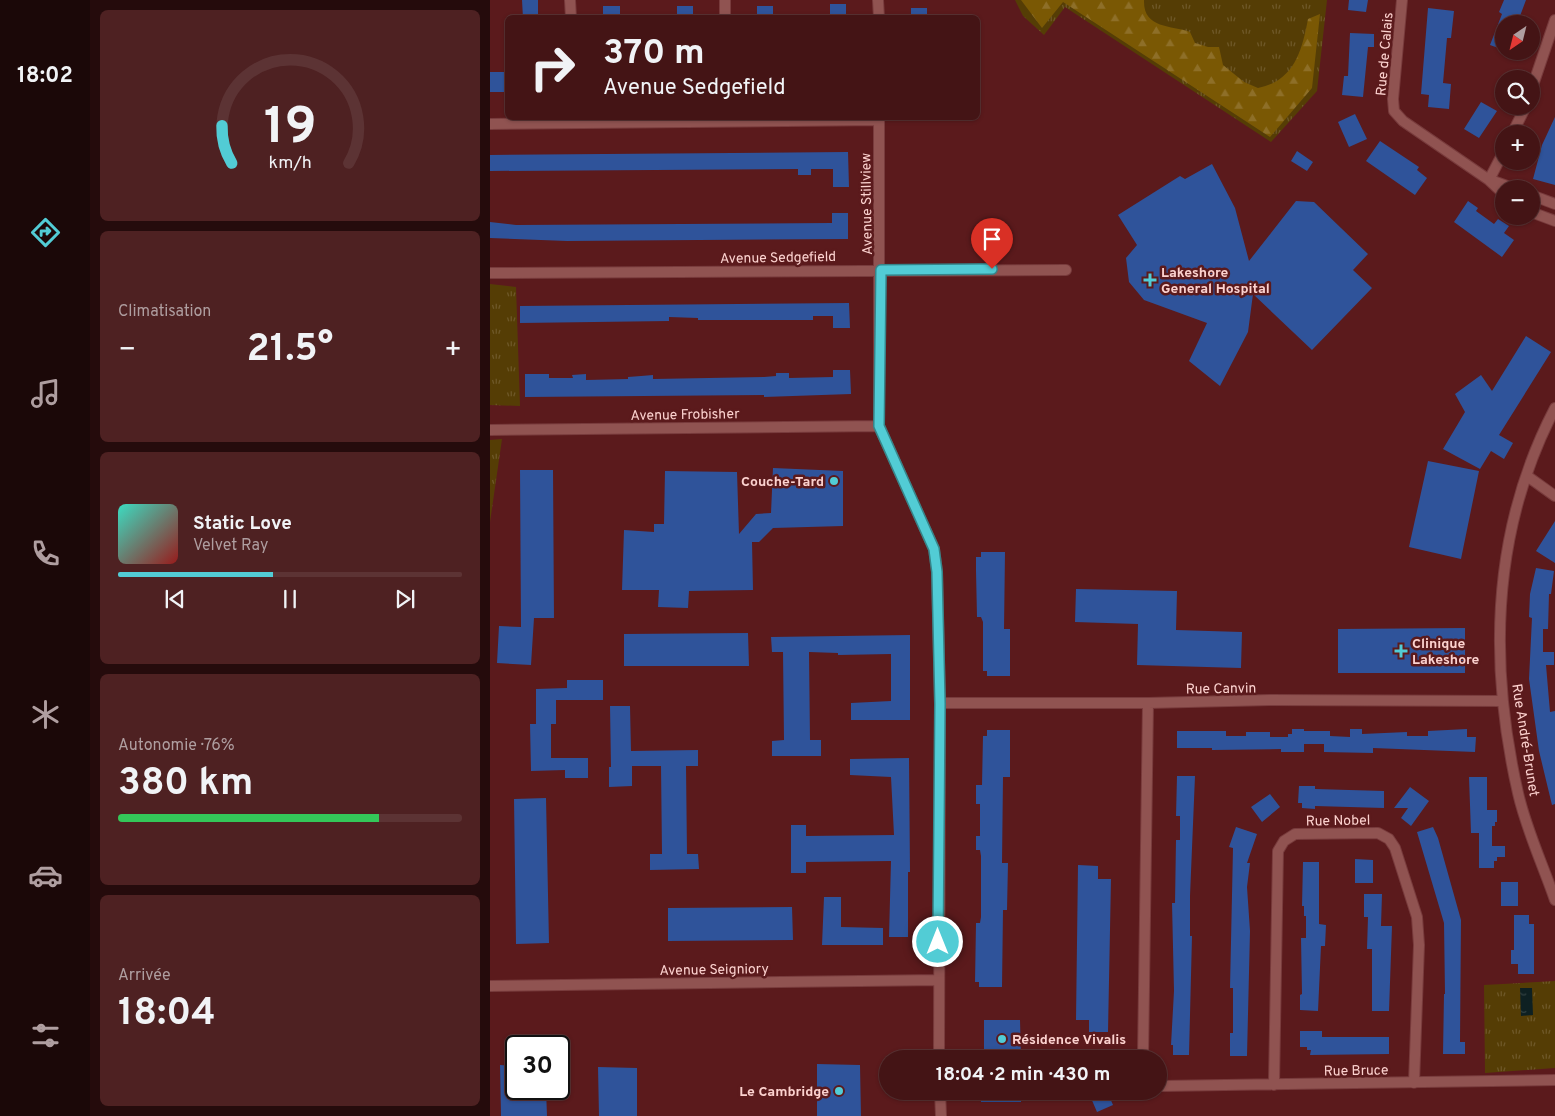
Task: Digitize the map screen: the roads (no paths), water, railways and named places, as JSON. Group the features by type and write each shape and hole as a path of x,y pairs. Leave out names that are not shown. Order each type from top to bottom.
{"street":[{"path":"570,0 570,15"},
{"path":"725,0 725,15"},
{"path":"878,0 879,15"},
{"name":"Rue de Calais","path":"1402,0 1393,100 1394,111 1402,121 1495,185"},
{"path":"1538,70 1555,20"},
{"path":"490,124 571,120 725,120"},
{"name":"Avenue Stillview","path":"879,120 881,270 879,426 934,549 937,572 940,704 939,1050"},
{"path":"1490,180 1495,170"},
{"name":"Rue de Calais","path":"1490,180 1495,182"},
{"path":"1540,198 1555,204"},
{"path":"1540,215 1555,221"},
{"name":"Avenue Sedgefield","path":"490,273 1066,270"},
{"name":"Rue André-Brunet","path":"1555,408 1532,457 1509,532 1502,581 1500,614 1503,701 1518,794 1555,900"},
{"name":"Avenue Frobisher","path":"490,430 879,426"},
{"path":"1527,476 1555,496"},
{"name":"Rue Canvin","path":"940,704 1148,703 1270,700 1503,701"},
{"path":"1143,1050 1148,703"},
{"name":"Rue Nobel","path":"1274,1085 1278,852 1284,841 1295,834 1378,833 1389,838 1395,848 1417,917 1418,945 1414,1083"},
{"name":"Avenue Seigniory","path":"490,986 938,980"},
{"name":"Rue Bruce","path":"1167,1086 1555,1080"},
{"path":"940,1100 941,1116"}],"water":[{"path":"1520,988 1532,988 1533,1015 1521,1016"}],"place":[{"name":"Lakeshore General Hospital","path":"1150,280"},
{"name":"Couche-Tard","path":"834,481"},
{"name":"Clinique Lakeshore","path":"1401,651"},
{"name":"Résidence Vivalis","path":"1002,1039"},
{"name":"Le Cambridge","path":"839,1091"}]}
